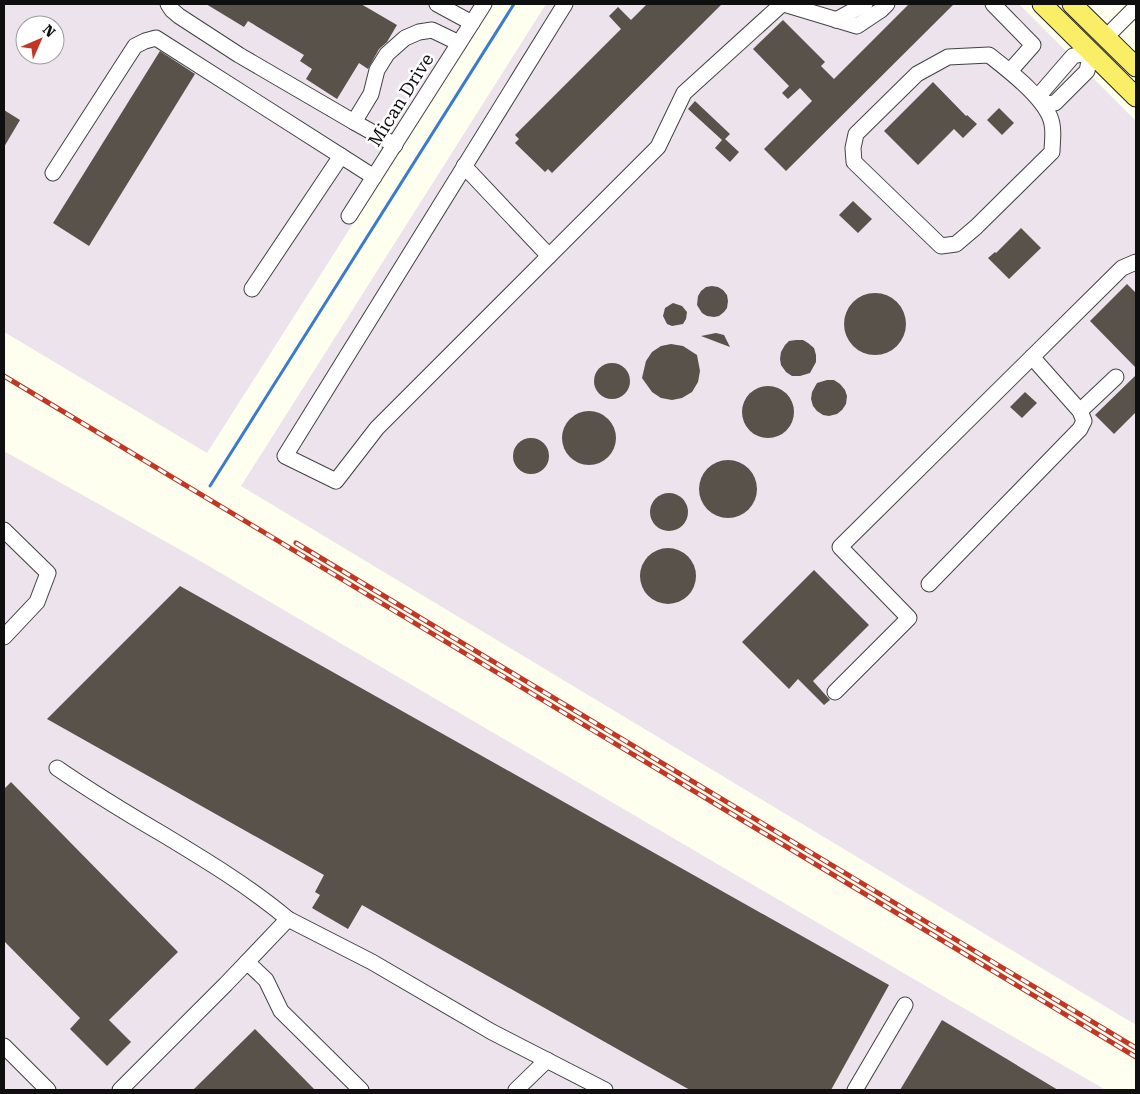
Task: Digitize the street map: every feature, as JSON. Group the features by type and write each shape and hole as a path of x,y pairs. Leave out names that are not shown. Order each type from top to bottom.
{"main road":[{"path":"1042,4 1136,97"},
{"path":"1072,4 1135,63"},
{"path":"1091,52 1106,37"}],"street":[{"path":"168,4 179,16 239,55 395,145"},
{"name":"Mican Drive","path":"349,216 484,4"},
{"path":"565,4 285,456 336,481 377,428 658,147 684,93 783,4 857,26 887,4"},
{"path":"836,20 865,4"},
{"path":"993,4 1033,45 1010,71"},
{"path":"442,5 472,23"},
{"path":"1106,37 1136,7"},
{"path":"354,122 371,94 377,70 387,54 405,38 419,32 432,30 459,43"},
{"path":"53,173 135,46 156,38 374,176"},
{"path":"1043,104 1010,71 989,55 948,57 917,74 856,134 853,148 854,162 941,246 956,244 976,227 1052,152 1052,124 1043,104 1041,93 1073,56 1091,52"},
{"path":"252,289 342,156"},
{"path":"464,166 549,256"},
{"path":"835,692 909,618 840,547 1122,268 1136,262"},
{"path":"929,584 1080,429 1084,421 1080,411 1032,357"},
{"path":"1080,411 1116,377"},
{"path":"4,530 48,573 37,602 4,637"},
{"path":"57,768 102,798 216,867 288,919 372,962 492,1032 605,1090"},
{"path":"120,1090 192,1019 288,919"},
{"path":"247,962 266,980 280,1011 361,1090"},
{"path":"855,1090 905,1005"},
{"path":"4,1046 48,1090"},
{"path":"516,1090 547,1060"}],"shaded area":[{"path":"4,4 493,4 207,453 4,332"},
{"path":"546,4 1019,4 1136,121 1136,1025 241,486"},
{"path":"4,451 202,562 1106,1090 4,1090"}],"building":[{"path":"206,4 361,4 397,25 387,42 379,49 368,69 359,63 337,99 306,79 312,69 300,61 304,55 248,21 244,27"},
{"path":"647,4 722,4 552,173 548,169 545,172 515,143 519,139 515,135 621,29 609,16 618,7 631,20"},
{"path":"909,4 954,4 786,171 764,149 812,101 800,88 788,99 782,93 789,86 753,49 783,20 825,62 821,66 834,79"},
{"path":"160,51 195,74 89,246 53,223"},
{"path":"933,82 966,116 977,124 963,138 954,129 918,165 884,131"},
{"path":"695,101 730,134 725,139 739,152 730,162 715,148 722,140 688,109"},
{"path":"999,108 1014,123 1002,135 987,120"},
{"path":"4,110 20,120 4,147"},
{"path":"853,201 872,219 858,233 839,215"},
{"path":"1021,228 1041,248 1009,279 988,258 996,253"},
{"path":"1127,284 1136,293 1136,368 1090,321"},
{"path":"712,286 723,290 727,295 728,301 724,312 714,317 702,313 697,305 698,296 701,291 706,287"},
{"path":"875,293 892,298 897,302 901,307 906,324 901,341 897,346 892,350 875,355 858,350 853,346 849,341 844,324 849,307 853,302 858,298"},
{"path":"673,303 682,306 687,312 683,324 672,326 667,324 663,316 665,308"},
{"path":"716,333 724,335 730,347 701,336"},
{"path":"803,340 814,348 816,362 810,373 792,376 781,365 780,359 785,345 789,341"},
{"path":"671,344 683,346 697,355 700,371 698,382 692,392 682,398 672,400 661,398 652,392 642,378 646,361 652,352 661,346"},
{"path":"612,363 619,364 625,368 629,374 629,388 625,394 619,398 612,399 605,398 599,394 595,388 594,381 595,374 599,368 605,364"},
{"path":"1136,375 1136,412 1114,434 1095,415"},
{"path":"834,380 840,384 847,396 846,404 842,410 837,414 829,416 817,411 811,399 812,392 817,383"},
{"path":"768,386 782,390 790,398 794,412 790,426 782,434 768,438 754,434 746,426 742,412 746,398 754,390"},
{"path":"1025,392 1037,403 1022,418 1010,407"},
{"path":"589,411 599,413 608,419 614,428 616,438 614,448 608,457 599,463 589,465 579,463 570,457 564,448 562,438 564,428 570,419 579,413"},
{"path":"531,438 538,439 544,443 548,449 548,463 544,469 538,473 531,474 524,473 518,469 514,463 513,456 514,449 518,443 524,439"},
{"path":"728,460 744,465 752,473 757,489 752,505 744,513 728,518 712,513 704,505 699,489 704,473 712,465"},
{"path":"669,493 682,499 688,512 682,525 669,531 656,525 650,512 656,499"},
{"path":"668,548 679,550 688,556 694,565 696,576 694,587 688,596 679,602 668,604 657,602 648,596 642,587 640,576 642,565 648,556 657,550"},
{"path":"814,570 869,625 813,681 830,700 824,705 798,679 789,689 742,642"},
{"path":"180,586 889,985 831,1090 690,1090 362,905 348,929 312,908 320,895 315,892 324,875 47,719"},
{"path":"11,782 178,952 109,1020 131,1042 107,1066 70,1029 80,1018 4,941 4,789"},
{"path":"942,1020 1058,1090 900,1090"},
{"path":"255,1029 315,1090 193,1090"}],"waterway":[{"path":"210,486 514,4"}],"railway":[{"path":"4,376 1136,1057"},
{"path":"296,543 1136,1048"}]}
